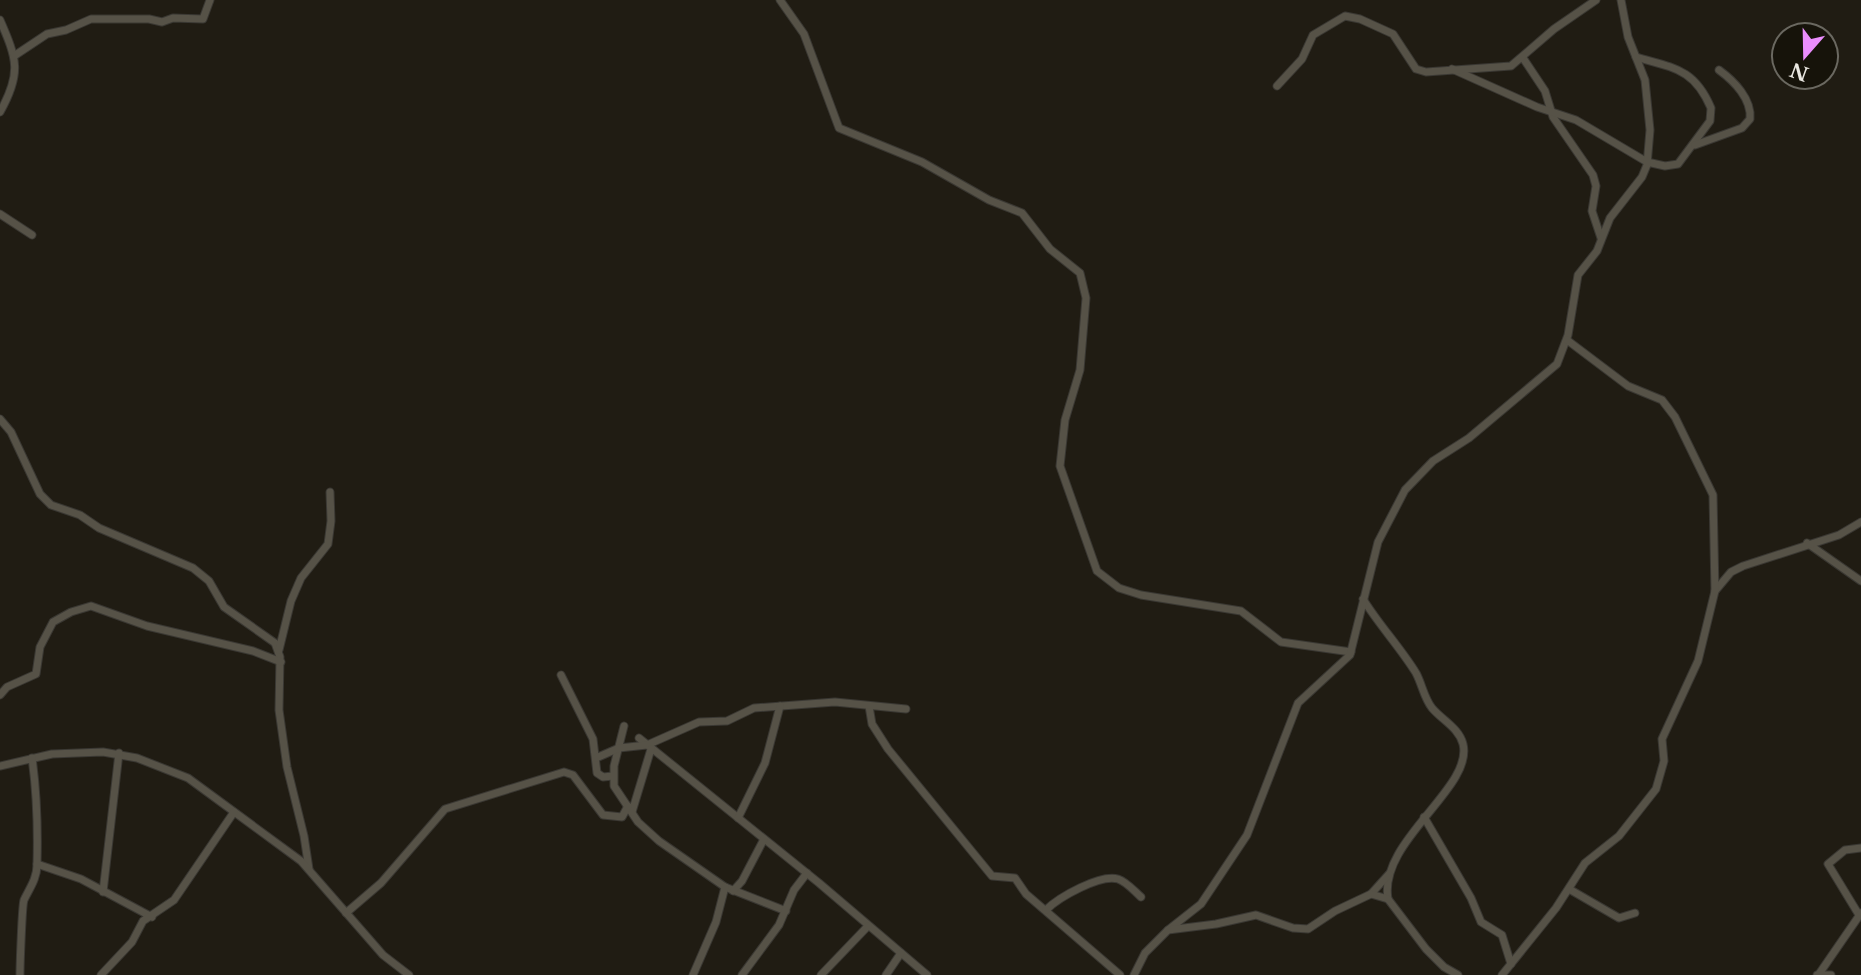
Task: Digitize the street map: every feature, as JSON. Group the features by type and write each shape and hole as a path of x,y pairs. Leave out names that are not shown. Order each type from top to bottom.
{"street":[{"path":"15,56 47,34 66,30 91,19 149,19 160,22 173,18 205,19 210,0"},
{"path":"780,0 804,34 839,128 922,162 989,200 1022,213 1050,249 1080,273 1086,298 1080,370 1065,420 1060,466 1097,571 1119,588 1141,596 1241,611 1280,642 1351,652"},
{"path":"1277,86 1302,59 1313,35 1345,16 1360,19 1393,34 1416,69 1503,68 1523,58 1553,29 1596,0"},
{"path":"1134,975 1145,953 1168,930 1201,904 1250,830 1298,703 1351,652 1378,542 1405,490 1433,461 1469,438 1553,368 1567,340 1578,275 1597,251 1618,204 1642,177 1647,162 1650,117 1645,80 1625,24 1621,0"},
{"path":"0,20 15,56 13,87 0,112"},
{"path":"1452,69 1550,112 1576,120 1647,162 1665,166 1678,164 1695,145 1712,113 1705,96 1682,70 1636,57"},
{"path":"1523,58 1545,91 1550,112 1593,174 1596,186 1592,211 1601,238"},
{"path":"1695,145 1742,128 1750,119 1751,109 1742,92 1719,70"},
{"path":"0,214 32,236"},
{"path":"1502,975 1569,889 1585,863 1619,836 1656,789 1664,761 1662,738 1698,661 1715,591 1713,495 1675,417 1661,400 1628,386 1567,340"},
{"path":"0,419 11,432 40,494 51,505 80,515 99,528 193,568 209,581 221,604 275,643 281,662 279,710 287,767 309,869"},
{"path":"279,650 291,601 302,576 328,544 331,521 330,492"},
{"path":"1715,591 1731,572 1742,566 1806,543 1847,532 1861,522"},
{"path":"1806,543 1861,581"},
{"path":"1168,930 1216,924 1253,915 1304,930 1371,894 1390,874 1424,817 1462,767 1463,743 1454,729 1432,707 1416,674 1363,598"},
{"path":"0,695 7,687 36,674 40,647 54,622 71,612 91,606 148,626 253,651 281,662"},
{"path":"561,674 590,731 599,776 613,776"},
{"path":"596,758 619,748 649,747 699,722 727,721 750,709 835,702 906,709"},
{"path":"738,818 765,763 780,706"},
{"path":"869,706 872,724 888,749 985,868 995,877 1015,878 1026,894 1120,975"},
{"path":"624,726 613,776 615,792 659,841 729,889 786,911"},
{"path":"639,738 807,873 927,975"},
{"path":"346,913 381,883 433,821 452,805 564,772 578,780 603,815 622,817 630,809 649,747"},
{"path":"0,766 66,753 119,754 188,778 309,869 383,955 409,975"},
{"path":"103,892 119,754"},
{"path":"20,975 24,901 31,889 37,864 35,848 38,808 32,758"},
{"path":"101,975 132,943 143,921 174,900 234,812"},
{"path":"1424,817 1471,898 1480,922 1502,936 1511,964"},
{"path":"693,975 729,889 742,881 764,839"},
{"path":"1818,975 1860,914 1828,864 1845,849 1861,848"},
{"path":"37,864 64,871 152,917"},
{"path":"742,975 786,911 794,890 807,873"},
{"path":"1388,899 1390,874"},
{"path":"1046,910 1066,894 1108,878 1122,881 1141,897"},
{"path":"1569,889 1619,918 1635,913"},
{"path":"1371,894 1388,899 1436,961 1458,975"},
{"path":"821,975 868,926"},
{"path":"886,975 901,953"},
{"path":"1818,975 1831,975"}]}
